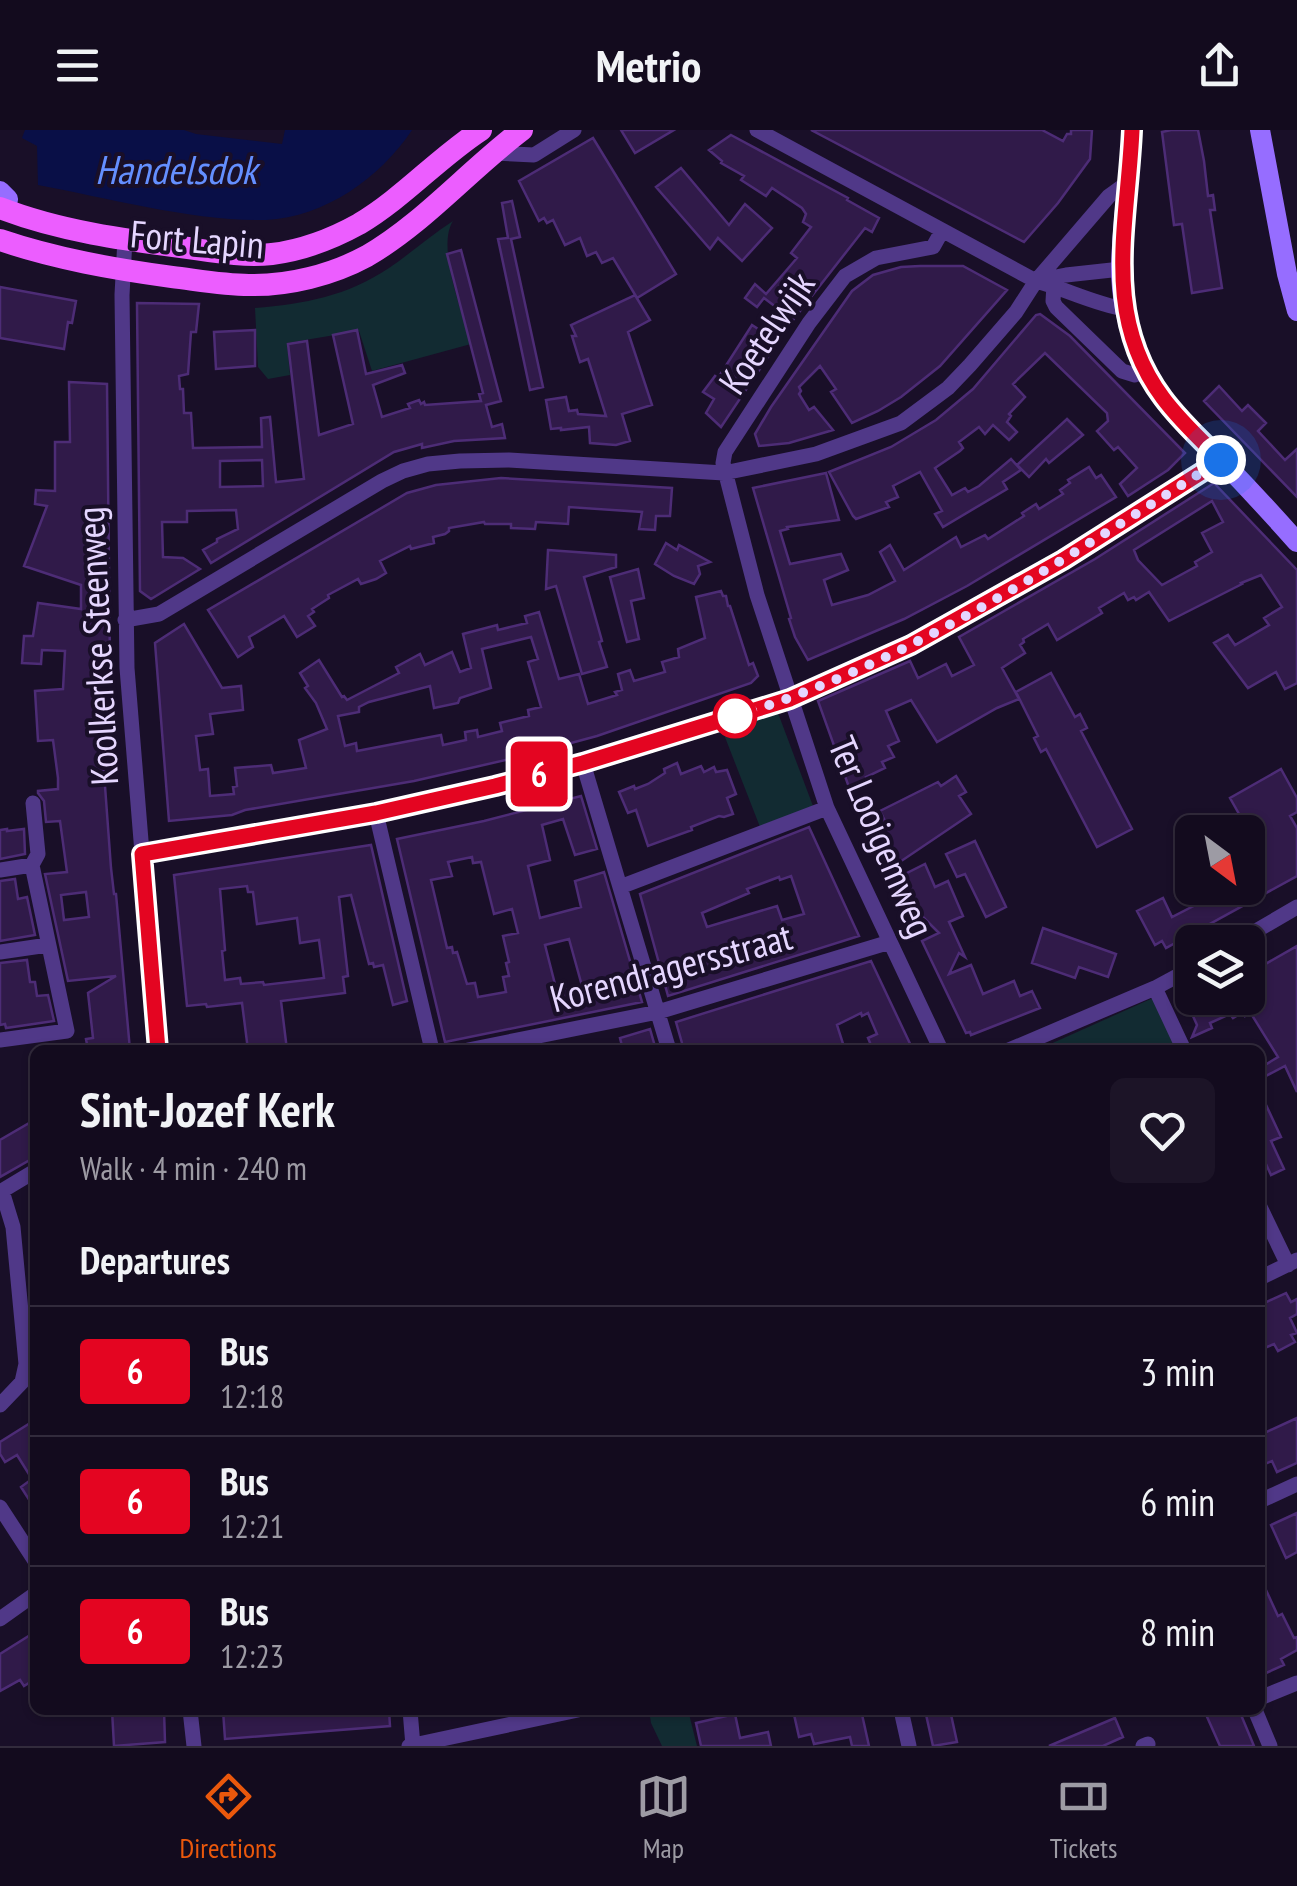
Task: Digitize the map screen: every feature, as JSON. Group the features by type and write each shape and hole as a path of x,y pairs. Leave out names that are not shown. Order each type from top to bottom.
{"main road":[{"name":"Fort Lapin","path":"2,203 63,227 125,240 232,254 300,249 363,222 481,130"},
{"name":"Fort Lapin","path":"0,240 122,270 249,286 286,282 366,256 402,232 522,130"},
{"path":"1132,130 1121,270 1125,309 1146,370 1180,419 1297,542"},
{"path":"1260,130 1297,312"}],"street":[{"path":"494,153 534,154 574,130"},
{"path":"757,130 1036,281 1125,309"},
{"path":"125,620 159,614 382,480 428,464 509,460 724,473 816,454 901,422 948,388 970,366 1108,196 1128,183"},
{"name":"Koetelwijk","path":"724,473 725,452 809,323 845,276 876,258 933,247 942,231"},
{"name":"Koolkerkse Steenweg","path":"125,240 125,620 158,1045"},
{"path":"1036,281 1066,274 1121,270"},
{"path":"1054,285 1056,307 1122,371 1135,375 1146,370"},
{"path":"142,854 376,813 583,763 790,699 911,645 1063,560 1221,460"},
{"name":"Ter Looigemweg","path":"724,473 756,596 827,808 939,1045"},
{"path":"583,763 668,1045"},
{"path":"0,1040 68,1031 32,865 38,854 33,803"},
{"path":"620,888 827,808"},
{"path":"376,813 431,1045"},
{"path":"0,870 32,865"},
{"path":"1265,926 1297,907"},
{"name":"Korendragersstraat","path":"493,1045 658,1012 890,942"},
{"path":"0,952 48,945"},
{"path":"1022,1045 1175,977"},
{"path":"1154,988 1182,1045"},
{"path":"0,1405 22,1382 26,1364 13,1226 1,1192 30,1174"},
{"path":"1265,1216 1292,1262 1265,1276"},
{"path":"1265,1499 1297,1484"},
{"path":"0,1507 30,1554"},
{"path":"0,1618 30,1597"},
{"path":"1265,1696 1297,1682"},
{"path":"191,1715 194,1746"},
{"path":"410,1715 412,1746 555,1715"},
{"path":"901,1715 909,1746"},
{"path":"1257,1715 1270,1746"}],"shaded area":[{"path":"453,221 449,263 471,344 372,371 359,331 287,343 290,375 268,379 258,367 255,308 308,301 357,286 389,268"},
{"path":"778,713 813,806 760,827 723,732"},
{"path":"1153,998 1174,1045 1048,1045"},
{"path":"650,1715 689,1715 697,1746 662,1746"}],"water":[{"name":"Handelsdok","path":"25,130 184,130 282,144 285,130 412,130 384,164 330,203 288,217 239,220 38,185 37,146 22,138"}],"building":[{"path":"621,130 674,130 635,153"},
{"path":"811,130 1042,130 1063,141 1071,130 1092,130 1090,159 1024,242"},
{"path":"1198,130 1208,196 1213,195 1215,210 1210,210 1222,288 1192,293 1182,224 1174,225 1162,132"},
{"path":"731,135 879,218 872,232 865,228 793,320 764,298 757,307 745,298 755,284 766,294 797,258 791,253 811,227 803,222 806,214 802,208 772,188 766,196 741,180 744,176 721,163 709,150"},
{"path":"593,138 676,274 637,298 613,258 602,263 596,252 587,256 580,238 565,245 553,220 539,221 519,181"},
{"path":"681,168 729,225 745,204 772,228 742,261 718,238 710,249 656,187"},
{"path":"512,201 520,237 511,239 543,387 530,390 498,239 508,238 502,203"},
{"path":"461,250 501,401 486,405 492,427 502,424 505,438 454,441 422,448 422,444 394,452 211,563 203,550 238,529 236,510 187,511 187,522 162,522 163,557 183,558 200,569 151,599 140,591 137,303 199,304 196,332 191,332 188,374 179,376 184,413 191,413 193,448 262,447 261,418 270,417 276,482 304,479 288,344 307,341 319,435 353,424 333,335 357,330 366,374 402,365 405,373 373,385 382,417 410,408 408,404 419,400 425,405 481,401 479,394 483,393 447,254","holes":["262,460 263,486 220,487 220,461"]},
{"path":"963,266 1007,290 940,366 901,397 852,423 831,392 836,389 820,366 799,387 799,394 809,410 814,407 833,430 789,443 759,446 755,434 771,407 852,291 873,275 901,267"},
{"path":"0,287 76,301 64,349 0,338"},
{"path":"635,295 650,320 628,332 652,405 622,414 630,441 616,445 590,443 589,427 551,429 546,400 566,397 569,411 606,416 588,359 580,362 571,325"},
{"path":"1040,314 1070,336 1185,453 1168,470 1128,496 1120,484 1137,468 1097,431 1108,421 1107,413 1045,353 1013,384 1025,397 1009,414 1007,422 1017,432 1009,440 993,425 985,434 979,427 959,442 963,448 960,451 935,468 952,495 979,486 1011,459 1021,470 1003,482 1007,489 943,527 935,514 942,511 920,472 893,486 898,497 886,502 889,507 856,519 829,472 891,447 936,420 973,389"},
{"path":"752,325 778,342 721,427 706,413 714,399 703,392 715,376 718,378"},
{"path":"255,330 255,366 216,369 214,332"},
{"path":"69,382 107,384 110,664 96,663 130,1045 87,1045 86,1039 93,1038 88,993 116,976 68,981 45,874 67,872 60,821 46,822 44,801 38,793 58,789 58,778 53,740 38,741 35,691 63,689 65,651 42,650 41,664 22,663 24,636 33,636 38,603 81,609 81,585 24,566 47,506 35,504 36,490 55,491 55,442 70,442","holes":["86,892 89,917 64,920 61,895"]},
{"path":"1219,386 1242,411 1248,405 1266,423 1258,431 1285,460 1297,449 1297,497 1204,401"},
{"path":"1067,419 1083,435 1049,463 1046,459 1029,477 1017,465"},
{"path":"1089,467 1096,478 1101,475 1116,497 967,586 904,619 808,660 789,619 753,488 826,473 839,520 780,531 790,564 841,554 848,570 824,580 832,605 868,595 895,581 880,552 890,545 904,570 956,537 961,547 985,535 988,539 1036,504 1039,509 1063,494 1060,490 1070,483 1068,480"},
{"path":"501,478 672,488 670,516 656,516 655,530 639,529 642,512 569,507 568,524 536,522 535,529 484,522 449,528 445,534 433,537 434,543 411,549 410,546 380,561 386,573 376,579 361,584 358,579 328,595 308,616 315,626 297,637 284,616 249,637 253,647 238,657 208,610 407,493 436,485"},
{"path":"1214,483 1297,570 1297,683 1285,689 1276,672 1248,688 1214,643 1228,635 1235,645 1269,625 1264,618 1282,607 1261,575 1169,621 1149,592 1136,600 1128,600 1124,593 1099,608 1102,613 1057,640 1048,624 1023,639 1020,645 1025,653 1002,668 1019,699 937,742 911,700 886,711 899,741 888,746 894,757 882,762 885,768 866,777 868,781 850,790 818,701 910,661 918,678 946,664 952,676 974,665 959,637 1095,559","holes":["1212,501 1223,522 1202,533 1212,552 1195,562 1197,566 1162,585 1138,560 1134,550"]},
{"path":"666,543 677,550 679,545 710,562 698,566 700,574 694,584 655,564"},
{"path":"548,550 616,555 616,567 584,577 607,667 582,674 556,586 546,589"},
{"path":"638,569 644,598 631,601 639,639 627,642 610,577"},
{"path":"721,591 726,596 749,665 753,663 758,676 751,683 597,736 530,754 527,759 523,756 232,815 169,821 155,643 184,624 222,688 241,686 243,710 210,714 213,734 196,736 200,770 208,769 210,796 234,794 235,768 271,765 273,773 306,768 299,740 327,729 300,673 319,660 347,700 399,673 396,667 420,654 425,665 452,652 460,672 471,668 463,634 497,625 498,630 527,623 525,616 539,612 559,679 579,674 588,704 622,690 618,674 630,670 634,681 665,672 662,662 679,657 678,649 705,638 696,597","holes":["531,637 538,659 528,662 541,707 528,710 529,716 500,723 502,731 478,737 477,730 465,732 466,740 443,745 441,735 357,751 356,743 345,746 338,716 359,712 359,707 369,702 430,686 434,708 458,703 460,698 491,688 482,649"]},
{"path":"1051,673 1075,717 1080,714 1087,728 1081,731 1132,829 1097,847 1046,749 1041,752 1034,738 1038,736 1016,692"},
{"path":"677,763 681,774 701,766 704,772 714,767 716,772 727,770 736,794 727,798 733,814 719,816 648,846 636,810 628,813 619,792 648,784"},
{"path":"1281,769 1297,798 1297,812 1290,816 1297,828 1297,876 1265,894 1265,815 1240,815 1230,798"},
{"path":"956,776 966,792 959,796 971,814 888,870 868,827 884,819 880,811"},
{"path":"581,796 597,849 575,855 563,819 542,825 550,860 528,866 540,918 581,907 575,881 604,872 642,1002 445,1042 397,839","holes":["472,857 473,863 481,862 494,914 512,909 518,933 503,936 509,962 509,976 503,977 506,992 478,997 475,983 467,984 457,952 447,948 431,880 452,876 448,862","569,939 582,986 557,992 545,945"]},
{"path":"809,827 859,936 668,996 640,894","holes":["791,876 804,914 782,920 777,906 707,927 702,913 749,893 747,889"]},
{"path":"24,829 25,854 0,859 0,830"},
{"path":"975,841 1006,907 986,917 965,874 957,877 946,854"},
{"path":"371,845 407,1001 393,1005 383,965 369,964 351,895 339,897 348,976 343,977 345,993 281,1001 286,1045 247,1045 242,1003 187,1006 174,875","holes":["247,886 248,892 253,892 257,924 297,918 300,943 319,940 324,978 264,985 241,984 240,978 225,980 220,889"]},
{"path":"925,864 935,887 948,881 963,916 949,922 965,957 959,953 949,974 971,965 983,994 1014,981 1020,996 1032,991 1040,1008 971,1035 966,1033 922,941 939,933 921,915 912,919 893,880"},
{"path":"15,879 18,899 27,897 35,935 0,941 0,881"},
{"path":"1163,898 1172,917 1195,905 1244,905 1208,925 1175,925 1175,943 1166,948 1162,941 1155,945 1137,911"},
{"path":"1043,928 1116,954 1108,977 1079,967 1075,978 1032,963"},
{"path":"1297,946 1297,1092 1285,1066 1265,1076 1265,1065 1278,1057 1252,1015 1265,1015 1265,964"},
{"path":"27,960 30,982 35,982 37,996 48,995 54,1021 6,1028 5,1024 0,1025 0,963"},
{"path":"871,961 911,1045 871,1045 868,1038 877,1034 868,1013 837,1025 843,1045 683,1045 676,1022"},
{"path":"1192,1015 1228,1015 1192,1037 1197,1025"},
{"path":"650,1029 655,1045 622,1045 620,1038"},
{"path":"1265,1103 1281,1137 1271,1141 1284,1169 1271,1175 1265,1162"},
{"path":"30,1123 30,1160 0,1177 0,1140"},
{"path":"1286,1293 1291,1302 1297,1299 1297,1314 1290,1318 1297,1333 1291,1335 1295,1342 1278,1351 1274,1344 1265,1348 1265,1303"},
{"path":"1297,1418 1297,1463 1277,1472 1272,1461 1265,1464 1265,1433"},
{"path":"30,1423 30,1476 17,1455 5,1462 0,1442"},
{"path":"30,1480 30,1501 21,1487"},
{"path":"1297,1513 1297,1552 1286,1558 1271,1525"},
{"path":"1265,1588 1278,1616 1282,1614 1294,1638 1297,1637 1297,1650 1281,1659 1284,1665 1266,1673"},
{"path":"30,1635 30,1682 24,1686 20,1680 0,1691 0,1654"},
{"path":"112,1715 164,1715 165,1742 114,1746"},
{"path":"223,1715 389,1715 390,1726 225,1739"},
{"path":"735,1715 740,1738 768,1732 771,1746 701,1746 696,1723"},
{"path":"794,1715 862,1715 869,1746 852,1746 850,1737 814,1744 811,1734 799,1737"},
{"path":"926,1715 951,1715 957,1742 933,1746"},
{"path":"1206,1715 1241,1715 1254,1746 1220,1746"},
{"path":"1115,1718 1123,1737 1103,1746 1049,1746"}],"bus line":[{"name":"6","path":"158,1045 142,854 376,813 495,786 790,699 911,645 1063,560 1221,460 1161,396 1129,326 1121,270 1132,130"}],"route":[{"path":"735,716 790,699 911,645 1063,560 1221,460"}]}
